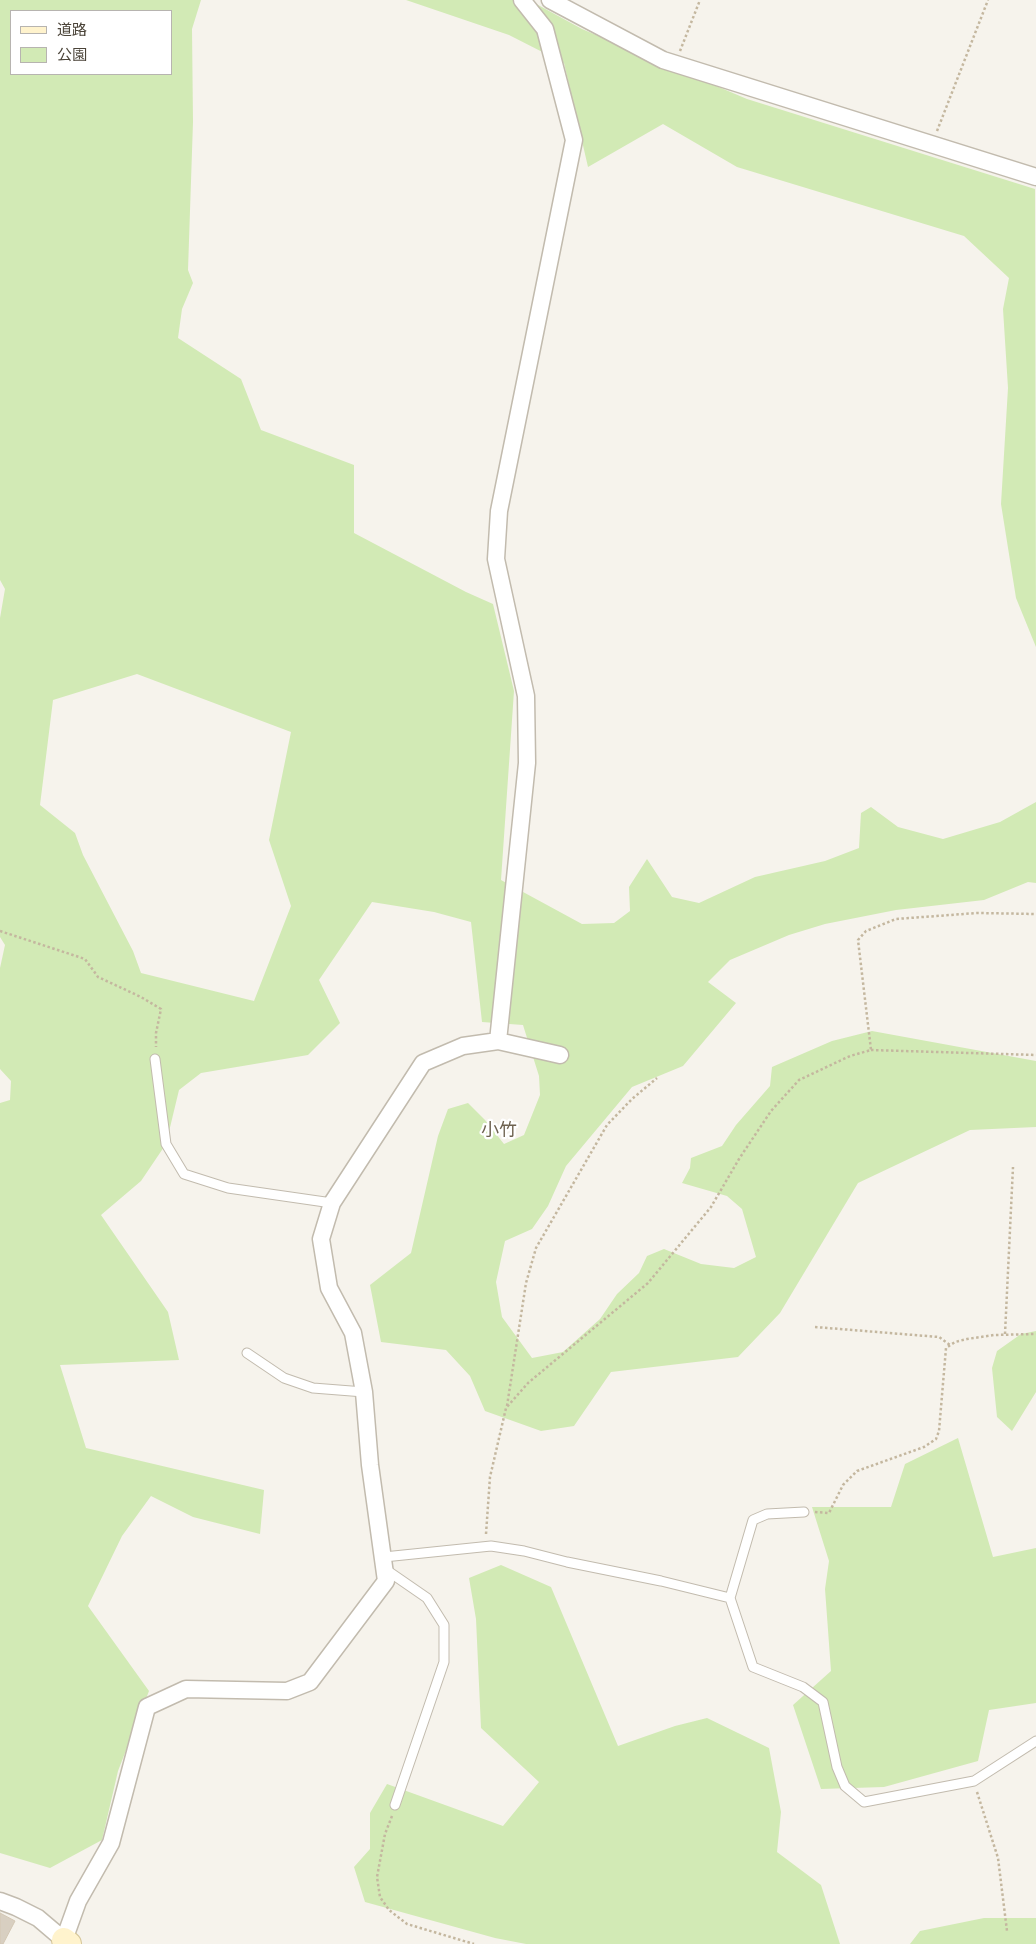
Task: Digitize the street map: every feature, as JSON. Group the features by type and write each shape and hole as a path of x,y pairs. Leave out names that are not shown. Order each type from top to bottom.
{"street":[{"path":"498,1041 527,763 526,696 496,559 498,511 574,140 545,29 522,0"},
{"path":"550,0 662,60 1036,177"},
{"path":"0,1901 38,1918 66,1942 78,1901 111,1843 147,1707 186,1689 287,1691 310,1682 386,1581 370,1465 364,1392 353,1334 329,1288 321,1239 332,1203 422,1063 463,1046 498,1041 560,1055"}],"lane":[{"path":"155,1059 166,1144 184,1174 228,1188 332,1203"},
{"path":"247,1353 284,1378 313,1388 364,1392"},
{"path":"804,1512 767,1514 753,1520 730,1598 753,1667 803,1687 823,1702 837,1767 845,1786 864,1802 974,1781 1036,1741"},
{"path":"384,1563 486,1546 524,1551 730,1598"},
{"path":"384,1563 427,1598 444,1624 444,1662 396,1805"}],"path":[{"path":"675,64 700,0"},
{"path":"932,144 988,0"},
{"path":"871,1050 858,940 866,930 896,919 929,915 977,913 1036,914"},
{"path":"0,931 85,959 98,977 161,1009 156,1033 155,1059"},
{"path":"506,1408 528,1383 648,1284 711,1207 739,1159 771,1111 799,1080 850,1056 871,1050 1036,1055"},
{"path":"486,1546 490,1477 506,1408 526,1283 536,1248 607,1125 632,1098 657,1078"},
{"path":"1005,1334 1013,1167"},
{"path":"815,1327 939,1337 950,1345"},
{"path":"804,1512 829,1513 842,1485 857,1471 924,1447 936,1440 939,1431 946,1348 967,1339 1005,1334 1036,1334"},
{"path":"974,1781 998,1858 1007,1932"},
{"path":"396,1805 385,1834 377,1877 380,1897 389,1910 407,1924 474,1944"}],"green space":[{"path":"0,0 201,0 192,29 193,122 188,270 193,283 182,309 178,338 241,379 261,430 354,465 354,533 466,592 493,604 514,691 501,880 582,924 614,923 630,911 629,887 647,859 672,897 699,903 755,877 825,861 859,848 861,813 871,807 898,827 943,839 1000,822 1036,802 1036,883 1028,882 984,900 896,910 825,924 789,935 730,960 708,982 736,1003 683,1066 632,1087 566,1166 548,1206 532,1229 505,1241 496,1282 502,1317 532,1358 563,1352 600,1319 617,1294 639,1273 647,1256 664,1249 701,1264 734,1268 756,1257 742,1209 727,1196 682,1183 690,1168 691,1158 722,1146 736,1125 770,1086 772,1067 832,1041 872,1031 1036,1061 1036,1127 970,1130 858,1183 780,1313 738,1357 611,1372 574,1426 541,1431 485,1411 470,1376 446,1350 381,1342 370,1285 411,1253 438,1136 448,1109 468,1103 485,1120 504,1144 524,1135 540,1095 539,1076 523,1025 482,1022 471,922 434,912 372,902 319,980 340,1023 308,1055 201,1073 179,1090 166,1144 141,1181 101,1215 168,1312 179,1360 60,1365 86,1448 264,1490 260,1534 193,1517 151,1496 122,1536 88,1606 149,1691 118,1771 102,1840 50,1868 0,1853 0,1103 10,1100 11,1081 0,1069 0,968 5,945 0,937 0,618 5,589 0,580","holes":["137,674 291,732 269,840 291,906 254,1001 141,973 133,951 83,855 75,833 40,805 53,700"]},
{"path":"406,0 529,0 582,29 747,99 1035,189 1036,647 1016,598 1001,504 1008,388 1003,309 1009,278 964,236 737,167 663,124 588,167 564,63 509,35"},
{"path":"1036,1331 1036,1392 1012,1431 997,1417 992,1368 997,1351 1021,1334"},
{"path":"958,1438 993,1557 1036,1548 1036,1703 989,1710 978,1761 884,1787 821,1789 793,1705 831,1671 825,1589 829,1561 812,1507 891,1507 905,1464"},
{"path":"501,1565 551,1587 618,1746 675,1726 707,1718 769,1748 781,1812 777,1852 821,1885 840,1944 526,1944 495,1938 365,1902 354,1867 370,1849 370,1813 387,1784 503,1826 539,1782 481,1728 476,1619 469,1578"},
{"path":"984,1918 1036,1918 1036,1944 910,1944 920,1931"}],"building":[{"path":"0,1913 15,1921 3,1944 0,1944"}],"district":[{"name":"小竹","path":"499,1131"}]}
